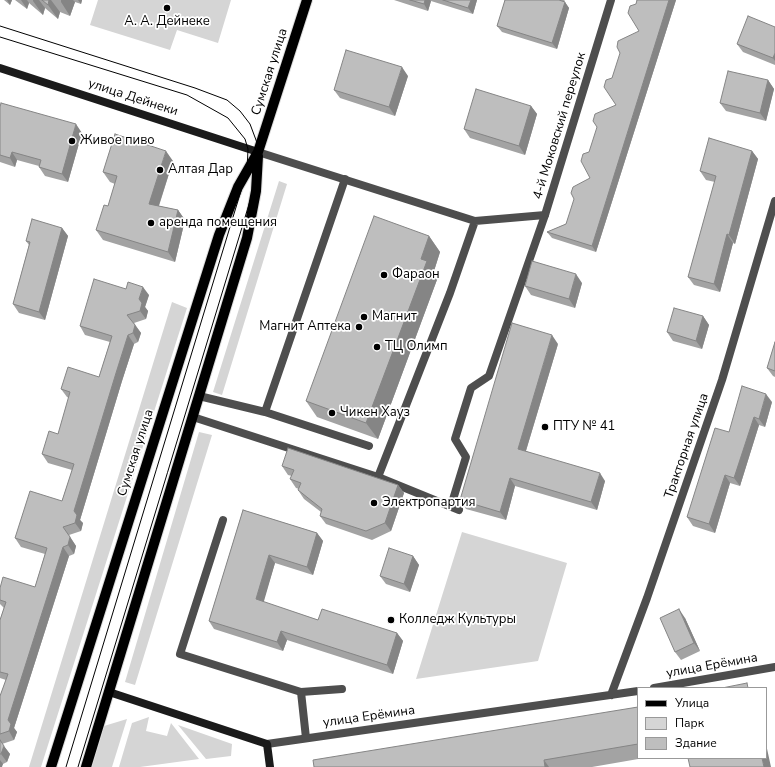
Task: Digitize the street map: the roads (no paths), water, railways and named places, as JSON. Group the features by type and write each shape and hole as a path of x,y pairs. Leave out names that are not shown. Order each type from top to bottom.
{"main road":[{"name":"Сумская улица","path":"51,767 219,235 238,187 258,152 307,0"},
{"name":"улица Дейнеки","path":"0,68 258,152"},
{"name":"Сумская улица","path":"86,767 247,238 256,191 258,152"},
{"name":"улица Ерёмина","path":"109,692 267,744"},
{"path":"267,744 270,767"}],"street":[{"name":"4-й Моковский переулок","path":"475,222 545,215 611,0"},
{"path":"258,152 475,222 450,293 378,477"},
{"path":"266,412 345,179"},
{"name":"Тракторная улица","path":"611,696 647,598 722,380 775,201"},
{"path":"193,417 378,477 455,508 466,457 455,439 471,388 489,376 545,215"},
{"path":"199,396 266,412 369,446"},
{"path":"223,520 180,654 301,692 342,689"},
{"name":"улица Ерёмина","path":"660,687 775,667"},
{"name":"улица Ерёмина","path":"267,744 637,691"},
{"path":"301,692 306,738"}],"tram line":[{"path":"0,26 195,88 227,100 240,111 250,124 259,148 260,160 257,178 78,767"},
{"path":"0,37 187,95 228,118 245,139 248,149 247,171 66,767"}],"place":[{"name":"А. А. Дейнеке","path":"167,8"},
{"name":"Живое пиво","path":"72,141"},
{"name":"Алтая Дар","path":"160,170"},
{"name":"аренда помещения","path":"151,223"},
{"name":"Фараон","path":"384,275"},
{"name":"Магнит","path":"364,317"},
{"name":"Магнит Аптека","path":"359,327"},
{"name":"ТЦ Олимп","path":"377,347"},
{"name":"Чикен Хауз","path":"332,413"},
{"name":"ПТУ № 41","path":"545,427"},
{"name":"Электропартия","path":"374,503"},
{"name":"Колледж Культуры","path":"391,620"}]}
